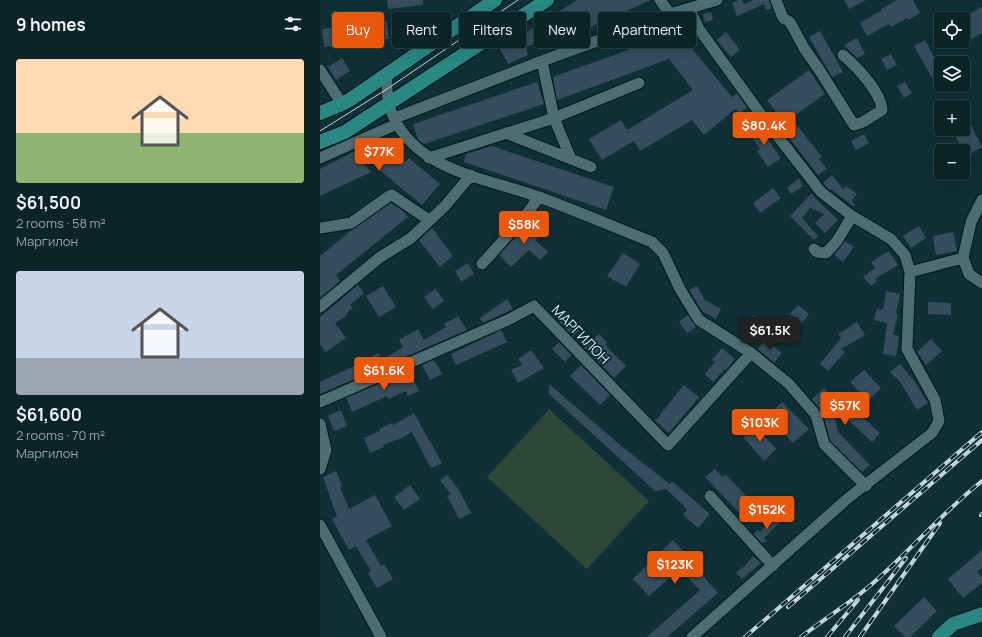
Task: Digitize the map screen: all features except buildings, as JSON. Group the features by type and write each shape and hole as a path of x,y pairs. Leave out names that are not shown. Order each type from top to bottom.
{"main road":[{"path":"320,113 342,104 495,0"},
{"path":"320,142 345,132 546,0"},
{"path":"939,637 953,624 982,614"}],"street":[{"path":"660,0 669,12"},
{"path":"676,12 716,0"},
{"path":"776,0 783,18 790,22 804,48 854,125 863,122 882,110 881,102 861,74 844,55"},
{"path":"689,8 699,29 762,116 821,192 852,216 891,239 905,255 910,272 907,349 935,400 939,421 932,434 866,486 847,499 692,637"},
{"path":"320,158 396,121 542,61 598,40"},
{"path":"542,61 554,118 571,159"},
{"path":"320,70 342,104"},
{"path":"386,74 389,104 396,121 414,146 429,158 447,168 539,197 652,242 663,253 680,289 699,320 751,353 789,384 816,415 824,444 866,486"},
{"path":"429,158 554,118 639,83"},
{"path":"506,133 591,167"},
{"path":"320,307 378,258 410,238 445,206 471,175"},
{"path":"320,228 350,222 392,195 430,220"},
{"path":"482,264 526,215 539,197"},
{"path":"982,200 970,222 963,258 969,274 982,283"},
{"path":"814,248 817,252 826,253 837,241 852,216"},
{"path":"910,272 963,258"},
{"name":"МАРГИЛОН","path":"320,402 510,319 534,306 668,445 751,353"},
{"path":"320,424 326,450 320,469"},
{"path":"710,496 773,566"},
{"path":"320,525 381,637"}],"green space":[{"path":"549,409 649,501 587,569 487,477"}],"tram line":[{"path":"320,131 387,89 518,0"}],"railway":[{"path":"745,637 982,432"},
{"path":"788,607 982,440"},
{"path":"801,637 872,584 982,481"},
{"path":"860,637 940,523"},
{"path":"845,637 906,558"},
{"path":"827,637 858,600"}]}
